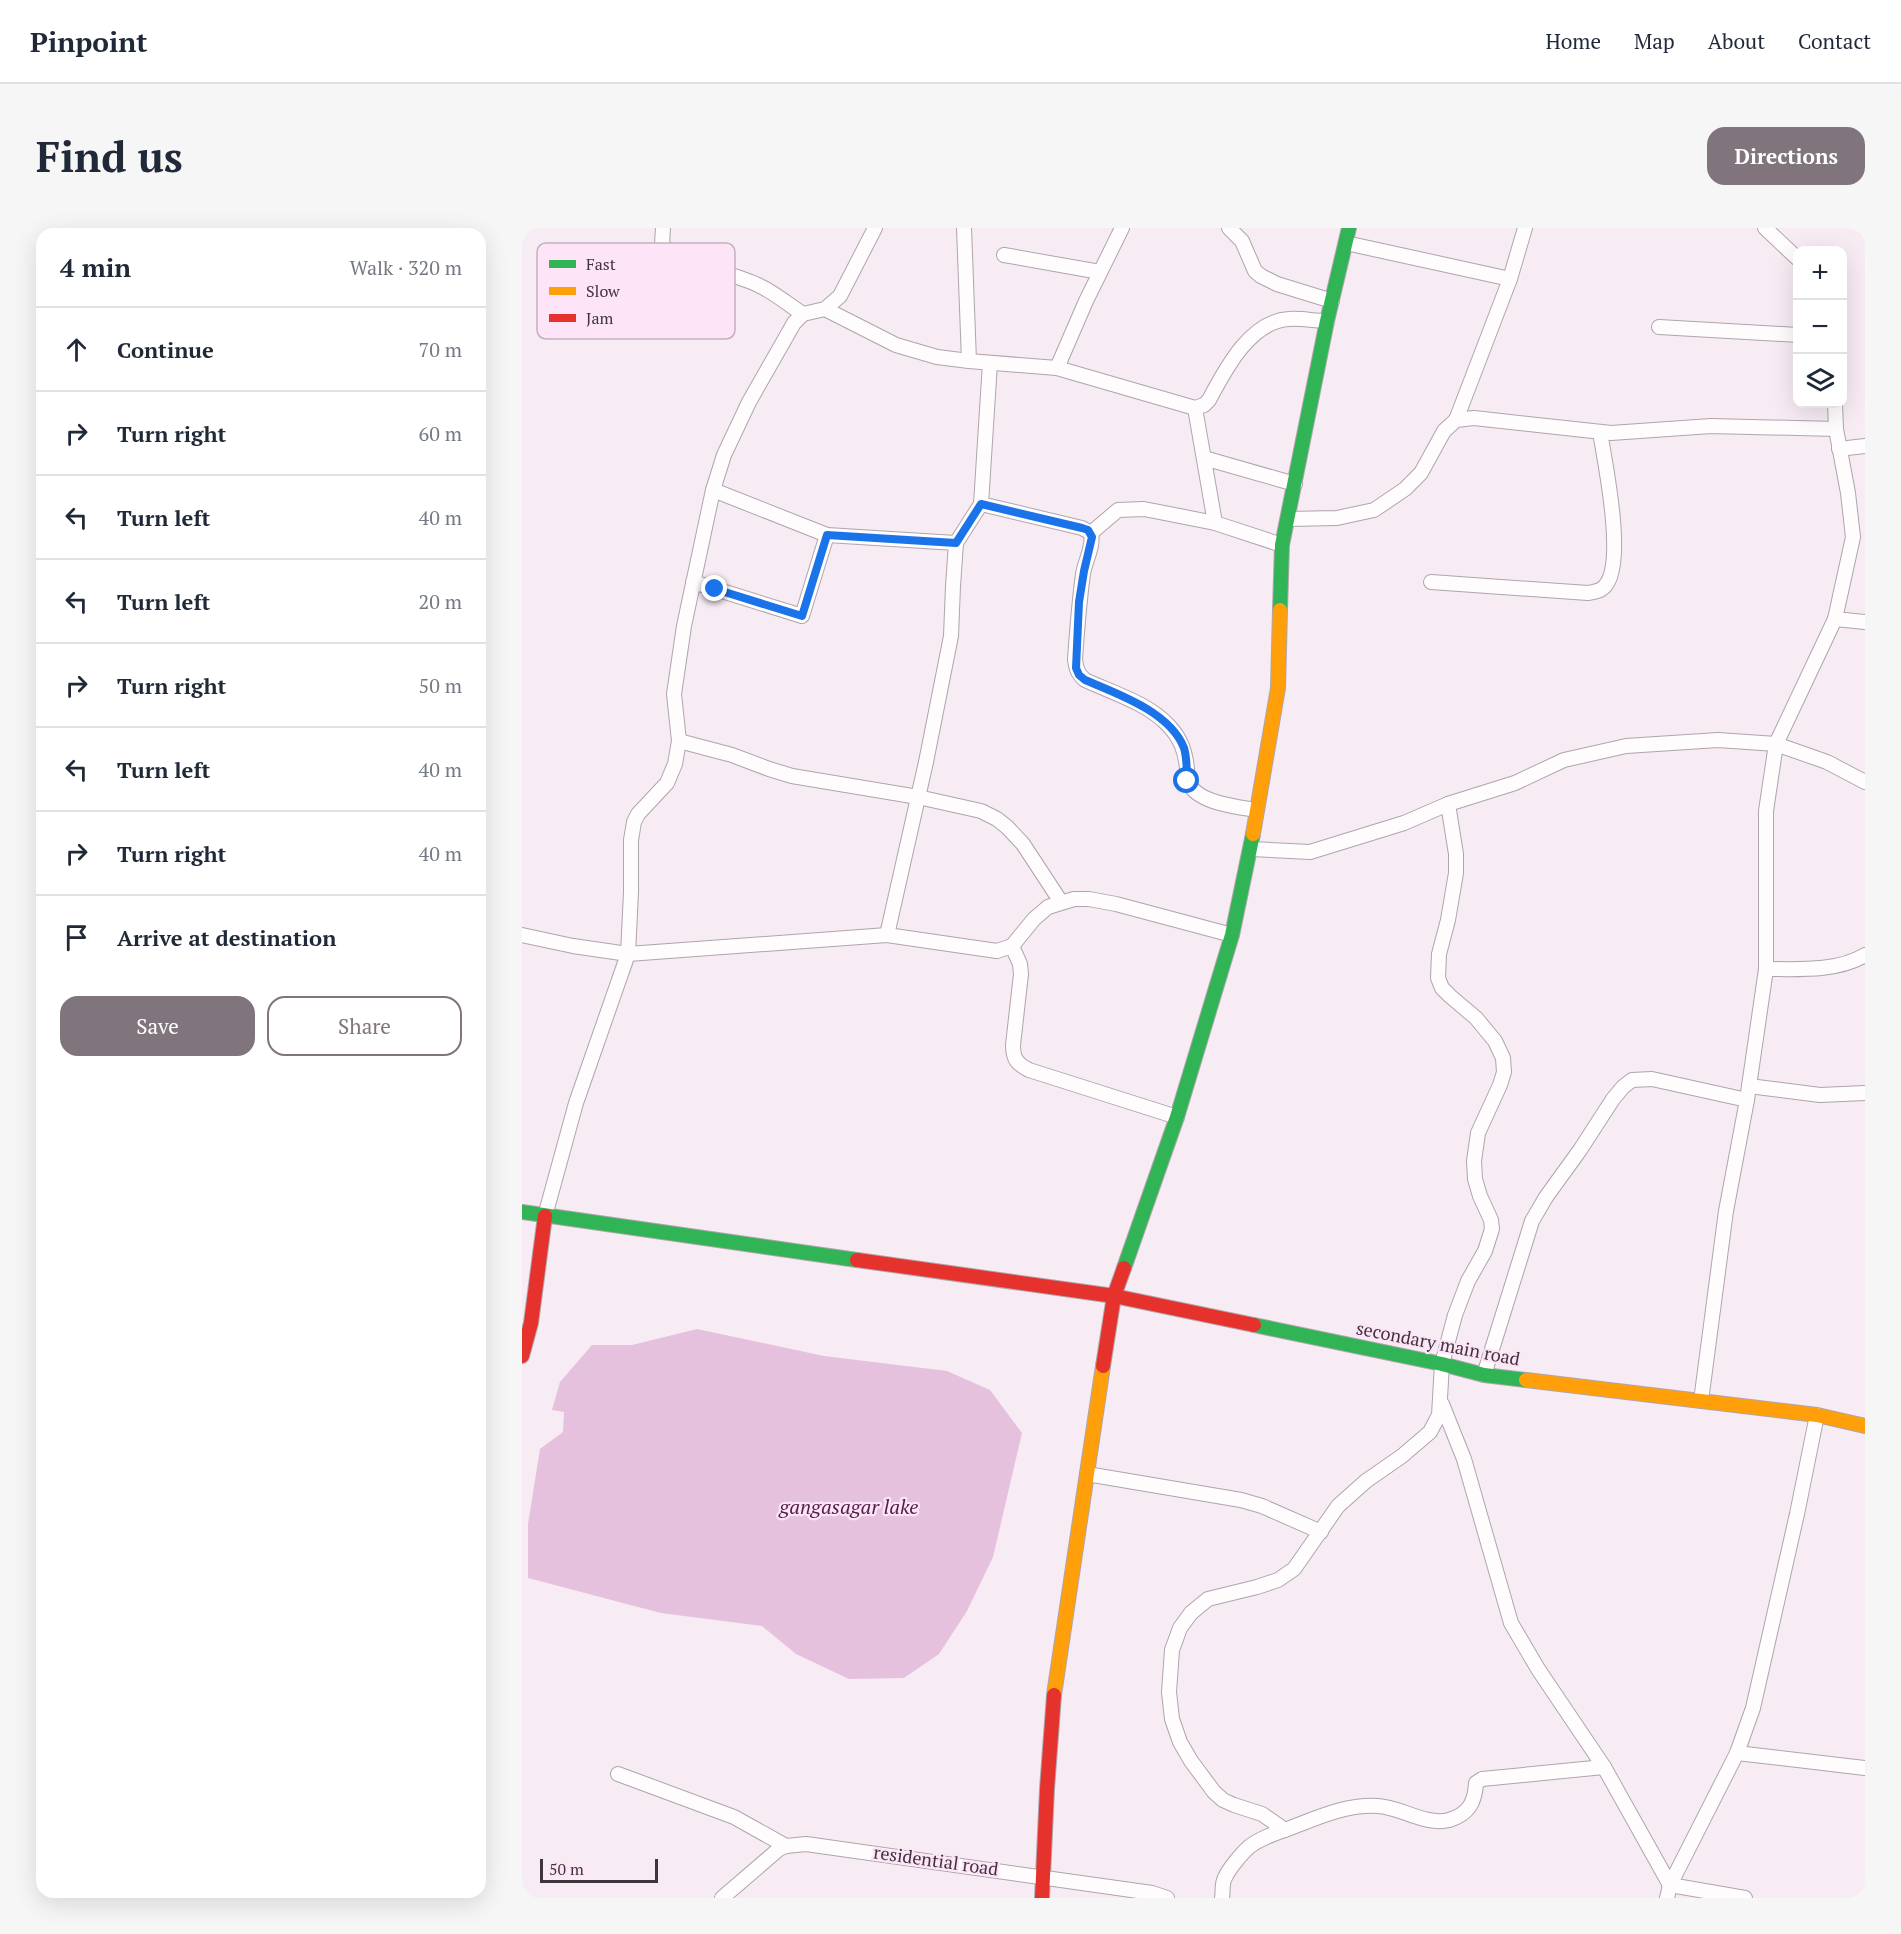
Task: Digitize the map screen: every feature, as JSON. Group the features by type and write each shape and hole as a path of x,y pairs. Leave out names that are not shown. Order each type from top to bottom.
{"main road":[{"path":"1042,1898 1053,1704 1114,1296 1177,1117 1232,935 1251,849 1278,688 1282,545 1327,321 1349,228"},
{"name":"secondary main road","path":"522,1212 1114,1296 1442,1364 1484,1375 1817,1415 1865,1426"},
{"path":"522,1356 531,1323 545,1216"}],"street":[{"path":"662,243 663,228"},
{"path":"545,1216 576,1103 628,954 632,829 638,814 659,793 672,774 679,741 674,694 684,626 713,490 724,455 749,402 794,324 802,314 825,309 840,296 875,228"},
{"path":"964,228 969,362"},
{"path":"1057,368 1122,228"},
{"path":"1229,228 1242,241 1255,271 1261,276 1277,284 1332,301"},
{"path":"1288,519 1337,518 1374,510 1405,489 1421,473 1444,431 1456,420 1510,279 1525,228"},
{"path":"1765,228 1793,255"},
{"path":"1346,243 1510,279"},
{"path":"1004,255 1100,272"},
{"path":"735,275 760,285 802,314"},
{"path":"825,309 896,345 937,357 969,362 1057,368 1196,408 1209,400 1240,349 1261,328 1275,321 1288,319 1327,321"},
{"path":"1659,327 1793,335"},
{"path":"887,935 951,636 956,543 981,504 990,363"},
{"path":"1196,408 1215,523"},
{"path":"1701,1401 1726,1211 1748,1093 1766,969 1766,811 1776,744 1835,620 1853,537 1848,493 1836,429 1835,408"},
{"path":"1456,420 1474,418 1611,433 1711,426 1836,429"},
{"path":"1431,582 1588,593 1599,591 1606,586 1610,577 1615,535 1600,432"},
{"path":"1839,449 1865,446"},
{"path":"1203,458 1295,484"},
{"path":"713,490 827,535 956,543"},
{"path":"981,504 1082,528 1091,533"},
{"path":"1091,533 1118,510 1144,509 1215,523 1282,545"},
{"path":"1091,533 1092,543 1079,602 1075,659 1079,675 1151,711 1168,725 1184,749 1187,781 1192,788 1215,802 1257,810"},
{"path":"693,582 802,616 827,535"},
{"path":"1835,620 1865,622"},
{"path":"1251,849 1310,852 1404,823 1448,804 1515,783 1564,760 1626,746 1718,740 1776,744 1827,762 1865,782"},
{"path":"679,741 732,754 792,776 918,797 981,811 997,819 1023,844 1061,902"},
{"path":"1285,1830 1262,1814 1223,1800 1214,1792 1191,1761 1180,1742 1172,1719 1169,1692 1172,1650 1180,1628 1191,1613 1208,1599 1278,1580 1294,1569 1338,1506 1366,1480 1402,1456 1430,1432 1439,1415 1442,1364 1455,1315 1468,1281 1485,1251 1492,1229 1491,1220 1475,1179 1474,1161 1478,1133 1504,1072 1503,1058 1495,1041 1476,1018 1442,988 1438,978 1439,954 1448,920 1456,873 1456,854 1448,804"},
{"path":"522,935 573,946 628,954 887,935 986,951 1005,950 1012,946 1034,919 1048,907 1074,899 1116,904 1232,935"},
{"path":"1012,946 1020,964 1021,974 1013,1045 1013,1056 1017,1062 1029,1070 1177,1117"},
{"path":"1766,969 1807,969 1838,964 1865,955"},
{"path":"1484,1375 1532,1221 1546,1197 1623,1087 1632,1080 1652,1079 1748,1093 1835,1095 1865,1093"},
{"path":"1441,1402 1464,1459 1511,1623 1538,1669 1604,1767 1669,1891"},
{"path":"1669,1891 1737,1754 1753,1708 1817,1415"},
{"path":"1087,1474 1241,1500 1262,1506 1321,1533"},
{"path":"1737,1754 1865,1768"},
{"path":"1222,1898 1224,1880 1238,1859 1250,1847 1268,1836 1331,1812 1354,1806 1378,1806 1393,1808 1431,1821 1449,1820 1458,1816 1472,1804 1475,1798 1476,1783 1482,1779 1604,1767"},
{"path":"618,1774 734,1817 786,1846 770,1856 722,1898"},
{"name":"residential road","path":"786,1846 826,1845 1043,1876 1152,1893 1167,1898"},
{"path":"1669,1891 1745,1898"}],"water":[{"name":"gangasagar lake","path":"697,1329 824,1356 947,1371 990,1390 1022,1433 993,1557 967,1611 939,1654 904,1678 849,1679 796,1654 762,1626 661,1613 528,1578 528,1524 540,1449 563,1432 564,1412 552,1410 560,1382 592,1345 632,1345"}],"traffic: fast":[{"path":"1280,610 1282,545 1327,321 1349,228"},
{"path":"1124,1268 1177,1117 1232,935 1253,834"},
{"path":"522,1212 857,1260"},
{"path":"1254,1325 1442,1364 1484,1375 1526,1380"}],"traffic: slow":[{"path":"1253,834 1278,688 1280,610"},
{"path":"1054,1695 1103,1366"},
{"path":"1526,1380 1817,1415 1865,1426"}],"traffic: jam":[{"path":"522,1356 531,1323 545,1216"},
{"path":"857,1260 1114,1296 1124,1268"},
{"path":"1103,1366 1114,1296 1254,1325"},
{"path":"1042,1898 1054,1695"}],"route":[{"path":"715,589 802,616 827,535 956,543 981,504 1088,530 1091,533 1092,543 1079,602 1076,668 1085,680 1151,711 1168,725 1184,749 1187,781"}]}
